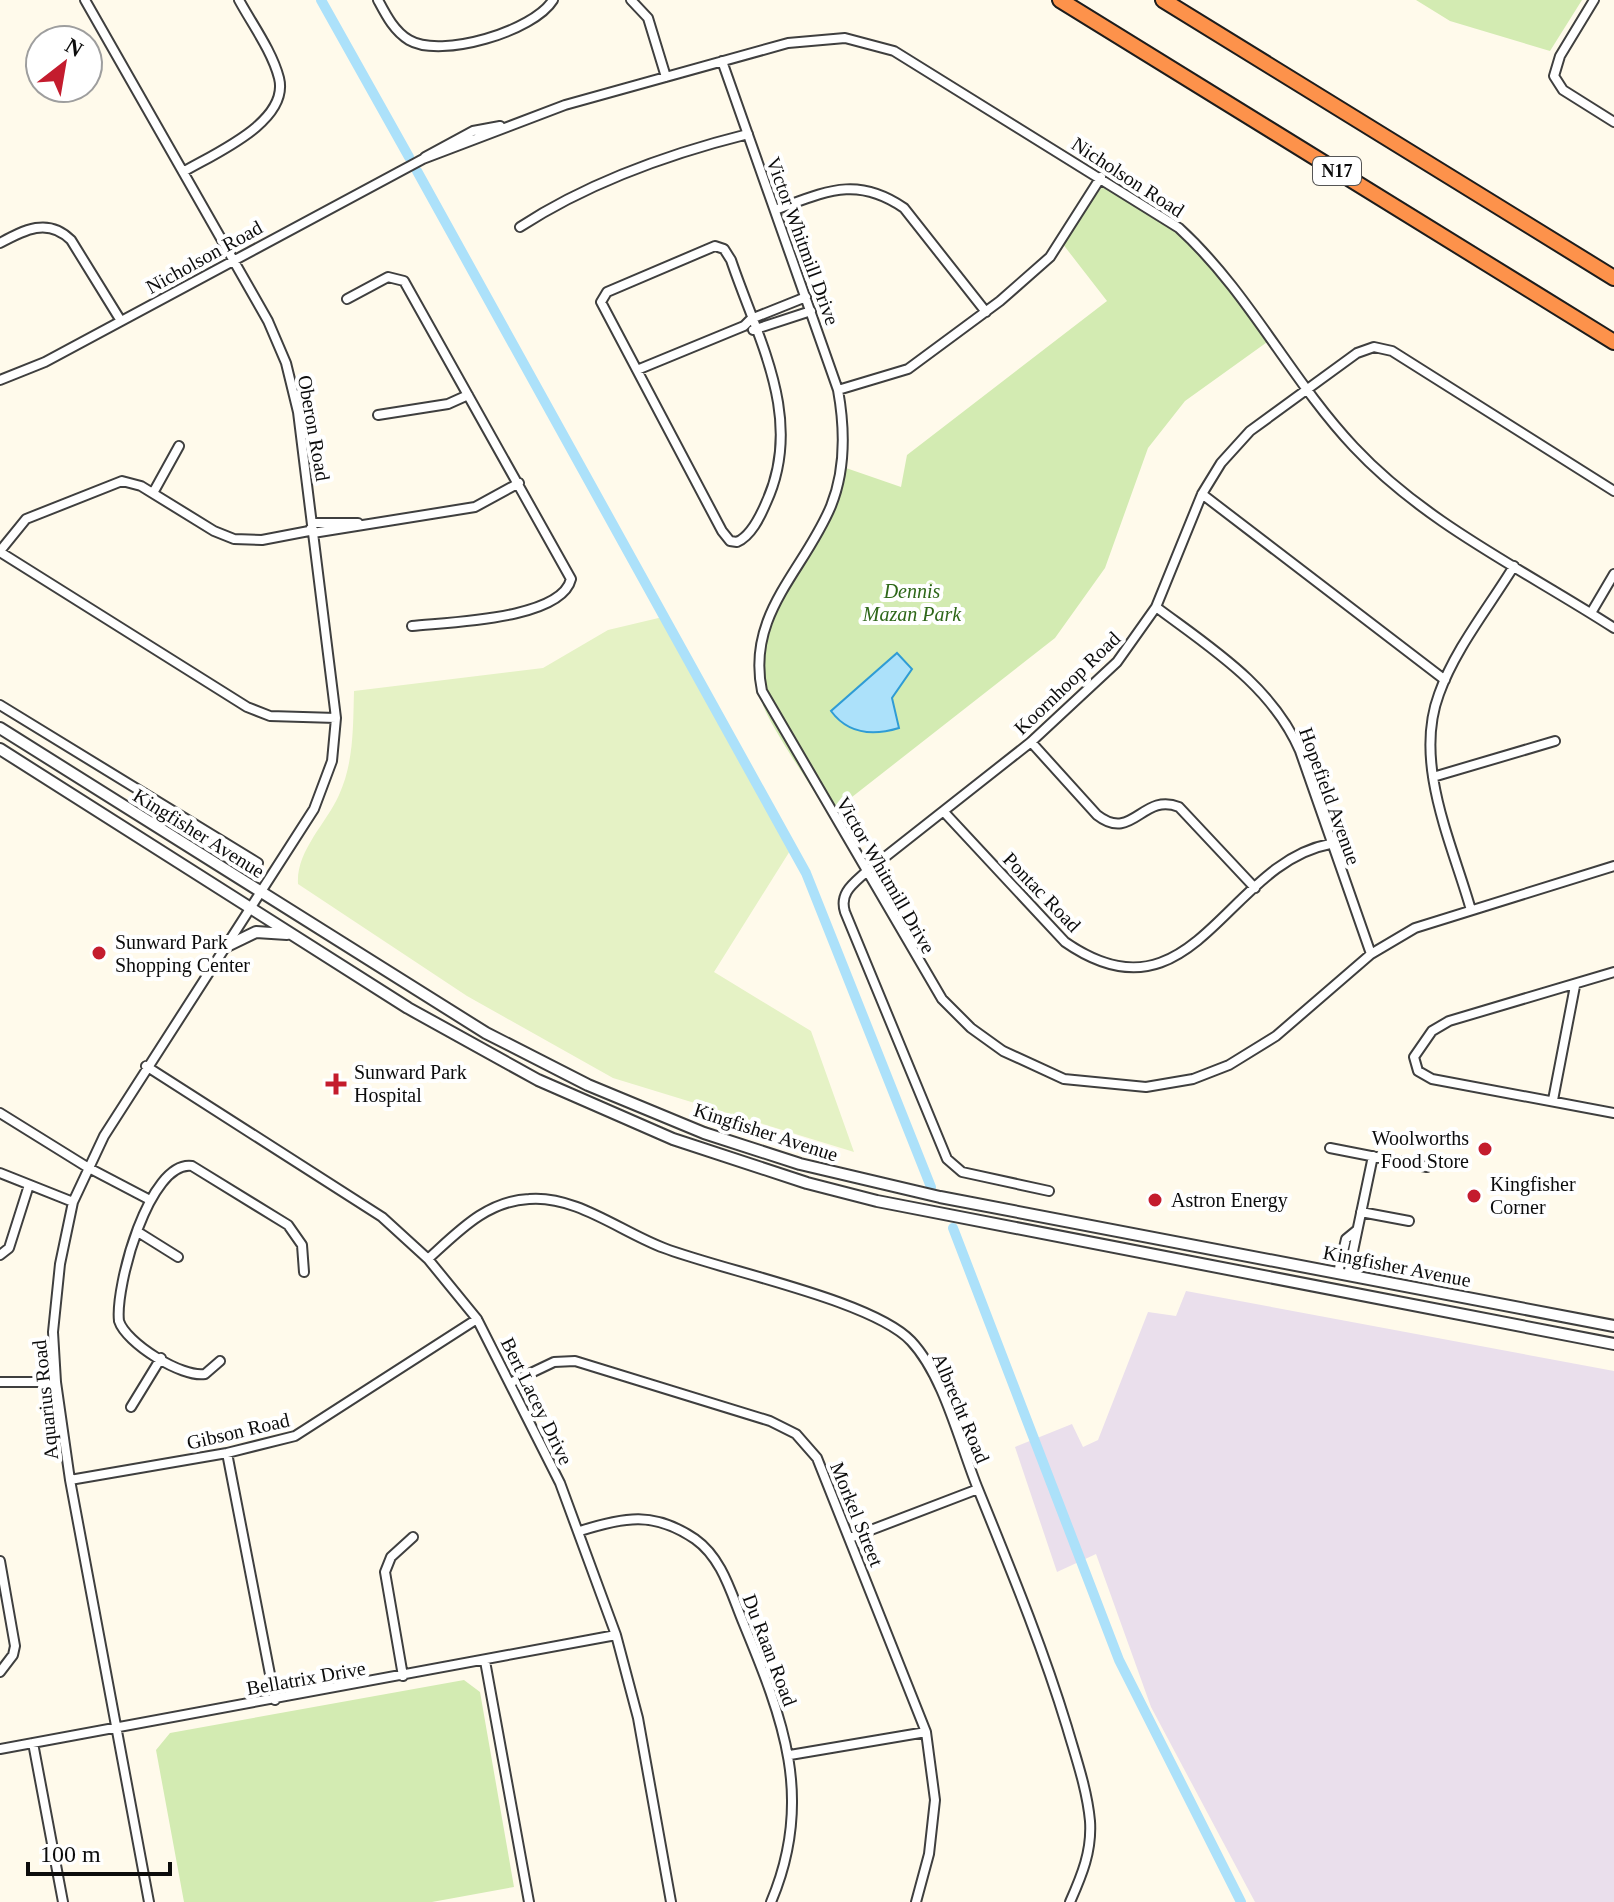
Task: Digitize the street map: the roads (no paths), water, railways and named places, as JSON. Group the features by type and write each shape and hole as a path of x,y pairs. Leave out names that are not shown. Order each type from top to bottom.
{"highway":[{"name":"N17","path":"1060,0 1614,342"},
{"name":"N17","path":"1163,0 1614,278"}],"street":[{"name":"Oberon Road","path":"85,0 268,321 286,363 298,412 336,718 332,761 320,796 260,893"},
{"path":"183,172 253,130 276,104 279,79 239,0"},
{"path":"378,0 402,34 433,47 451,46 531,23 553,0"},
{"path":"631,0 648,18 666,77"},
{"path":"1594,0 1560,56 1554,76 1563,90 1614,122"},
{"name":"Nicholson Road","path":"0,380 34,368 473,131 504,125 722,61 821,37 873,43 911,61 1163,216 1202,249 1338,430 1391,483 1514,566 1614,628"},
{"name":"Victor Whitmill Drive","path":"722,61 838,390 843,449 833,501 770,612 757,663 767,704 931,985 964,1021 1025,1063 1083,1083 1166,1084 1229,1065 1276,1036 1371,954 1415,928 1614,866"},
{"path":"520,227 556,204 665,157 748,134"},
{"path":"838,390 908,369 986,312 1050,257 1101,177"},
{"path":"775,210 850,188 889,198 904,208 986,312"},
{"path":"0,243 42,226 59,230 71,240 121,321"},
{"path":"710,247 720,247 731,260 751,319 777,390 783,445 765,507 746,537 737,542 730,541 722,531 602,310 601,300 607,292 710,247"},
{"path":"347,299 388,277 404,281 571,579 566,592 532,611 412,626"},
{"path":"637,370 806,297"},
{"path":"744,326 755,330 811,311"},
{"name":"Koornhoop Road","path":"1049,1191 962,1172 947,1159 842,905 846,891 1031,742 1117,662 1156,607 1202,494 1221,463 1250,431 1357,353 1382,347 1614,491"},
{"path":"378,415 448,404 468,395"},
{"path":"153,493 179,446"},
{"path":"336,718 270,716 247,707 0,551 26,519 122,481 153,493 234,539 262,540 475,507 519,483"},
{"path":"1202,494 1445,680"},
{"path":"1471,910 1433,777 1433,722 1445,680 1514,566"},
{"path":"1591,613 1614,574"},
{"name":"Hopefield Avenue","path":"1156,607 1236,667 1285,721 1300,751 1371,954"},
{"path":"0,705 258,863"},
{"name":"Kingfisher Avenue","path":"0,728 429,1000 588,1085 704,1133 800,1164 882,1185 1614,1326"},
{"path":"1433,777 1555,741"},
{"path":"1031,742 1097,815 1111,824 1125,824 1155,805 1179,807 1255,888"},
{"name":"Kingfisher Avenue","path":"0,749 408,1008 538,1080 673,1139 756,1168 877,1201 1614,1344"},
{"name":"Pontac Road","path":"944,812 1065,942 1085,955 1119,966 1156,964 1189,950 1295,854 1330,844"},
{"name":"Aquarius Road","path":"149,1902 70,1480 56,1382 53,1332 56,1288 73,1202 87,1167 146,1066 260,893"},
{"path":"225,947 256,932 296,937"},
{"path":"1614,972 1449,1021 1432,1031 1414,1057 1423,1076 1614,1113"},
{"path":"1553,1100 1575,986"},
{"name":"Bert Lacey Drive","path":"146,1066 382,1217 428,1259 477,1319 512,1382 580,1531 616,1635 638,1718 671,1902"},
{"path":"0,1113 4,1119 150,1200"},
{"path":"1330,1148 1427,1167"},
{"path":"1343,1274 1346,1239 1357,1230 1373,1156"},
{"path":"220,1361 208,1373 194,1375 131,1340 119,1321 127,1269 138,1232 150,1200 174,1168 187,1165 199,1169 294,1231 302,1245 304,1272"},
{"path":"0,1173 73,1202"},
{"path":"0,1255 9,1248 29,1185"},
{"name":"Albrecht Road","path":"428,1259 468,1223 490,1209 516,1200 545,1199 584,1211 666,1249 873,1316 900,1331 927,1362 1038,1634 1083,1784 1089,1846 1082,1876 1070,1902"},
{"path":"1361,1212 1409,1221"},
{"path":"138,1232 178,1257"},
{"name":"Gibson Road","path":"70,1480 227,1453 303,1431 477,1319"},
{"path":"131,1407 161,1358"},
{"name":"Morkel Street","path":"512,1382 554,1362 575,1361 789,1429 813,1451 926,1732 935,1800 929,1854 916,1902"},
{"path":"0,1382 56,1382"},
{"path":"227,1453 275,1700"},
{"path":"850,1538 978,1489"},
{"name":"Du Raan Road","path":"580,1531 627,1517 639,1518 687,1534 711,1554 760,1664 790,1755 794,1808 791,1836 771,1902"},
{"path":"403,1676 385,1572 391,1557 413,1537"},
{"path":"0,1561 15,1646 13,1655 0,1672"},
{"name":"Bellatrix Drive","path":"0,1749 616,1635"},
{"path":"485,1661 529,1902"},
{"path":"790,1755 926,1732"},
{"path":"33,1743 63,1902"}],"water":[{"path":"897,653 912,669 892,698 899,728 880,732 862,731 838,719 831,711"}],"waterway":[{"path":"321,0 409,157"},
{"path":"417,171 806,873 931,1187"},
{"path":"953,1228 1119,1660 1241,1902"}],"place":[{"name":"Sunward Park Shopping Center","path":"99,953"},
{"name":"Sunward Park Hospital","path":"336,1084"},
{"name":"Woolworths Food Store","path":"1485,1149"},
{"name":"Kingfisher Corner","path":"1474,1196"},
{"name":"Astron Energy","path":"1155,1200"}],"park label":[{"name":"Dennis Mazan Park","path":"912,602"}]}
